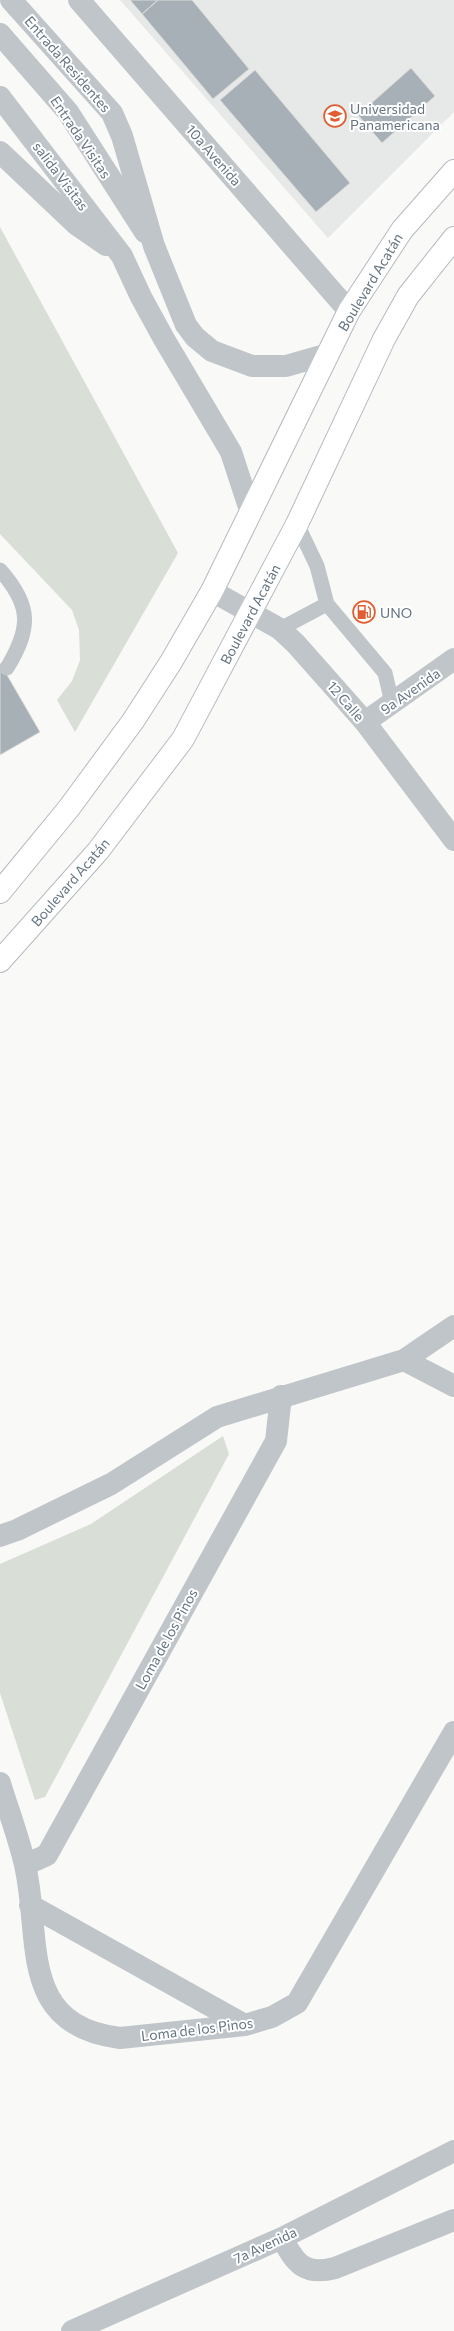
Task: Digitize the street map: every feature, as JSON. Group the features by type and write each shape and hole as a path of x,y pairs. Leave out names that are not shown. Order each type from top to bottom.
{"main road":[{"name":"Boulevard Acatán","path":"0,892 69,808 133,721 171,662 212,591 250,510 349,310 402,230 454,171"},
{"name":"Boulevard Acatán","path":"0,961 98,851 183,739 251,613 296,524 384,339 408,296 454,238"}],"street":[{"name":"Entrada Residentes","path":"11,0 112,113 122,136 154,246"},
{"name":"10a Avenida","path":"79,0 349,310"},
{"name":"Entrada Visitas","path":"0,34 68,112 154,246"},
{"name":"salida Visitas","path":"0,97 122,256 141,297 161,333 231,452 250,510"},
{"path":"0,152 77,226 122,256"},
{"path":"154,246 186,325 195,337 212,351 252,366 286,366 328,354"},
{"name":"12 Calle","path":"212,591 280,629 296,644 365,722 454,840"},
{"name":"9a Avenida","path":"365,722 454,659"},
{"path":"0,1536 17,1530 111,1484 217,1417 404,1360 454,1326"},
{"path":"404,1360 454,1386"},
{"name":"Loma de los Pinos","path":"26,1865 47,1855 276,1440 282,1396"},
{"name":"Loma de los Pinos","path":"0,1783 26,1865 38,1972 44,1990 55,2006 67,2019 83,2029 101,2036 120,2038 245,2026 272,2017 297,2004 454,1732"},
{"path":"30,1905 245,2026"},
{"name":"7a Avenida","path":"72,2331 282,2238 454,2151"},
{"path":"282,2238 291,2256 300,2265 306,2269 321,2271 335,2268 454,2220"}],"lane":[{"path":"296,524 317,566 327,604 385,673 392,704"},
{"path":"0,570 16,588 24,608 25,628 20,647 7,668"},
{"path":"280,629 327,604"}],"shaded area":[{"name":"Universidad Panamericana","path":"120,0 454,0 454,112 328,238"},
{"path":"0,227 178,553 75,732 57,700 72,681 80,660 79,630 72,610 0,534"},
{"path":"223,1436 229,1454 45,1797 35,1800 0,1693 0,1564 91,1524"}],"building":[{"path":"130,0 158,0 142,14"},
{"path":"158,0 192,0 249,69 213,99 142,14"},
{"path":"411,68 435,96 382,143 358,115"},
{"path":"255,70 350,183 316,212 220,100"},
{"path":"0,663 40,732 0,755"}],"place":[{"name":"Universidad Panamericana","path":"335,116"},
{"name":"UNO","path":"364,612"}]}
